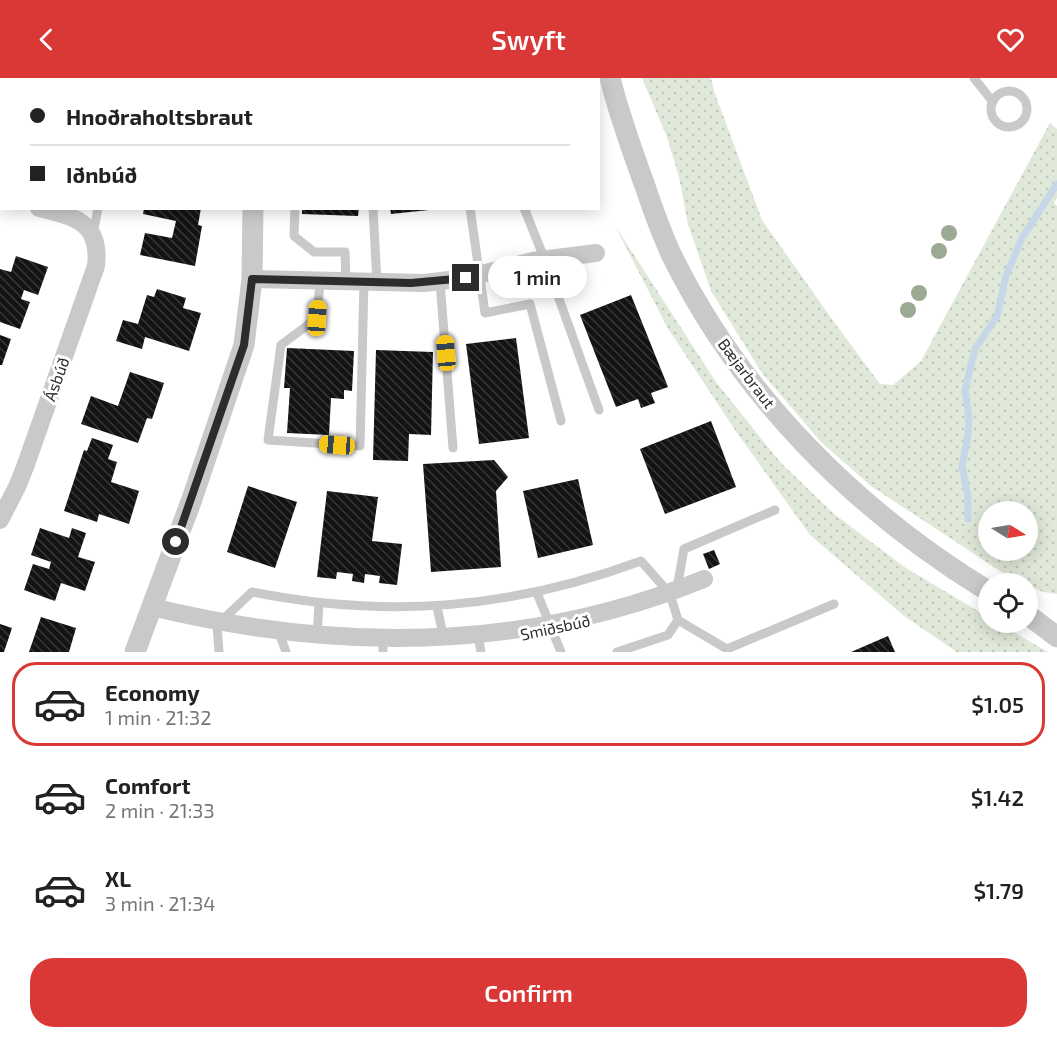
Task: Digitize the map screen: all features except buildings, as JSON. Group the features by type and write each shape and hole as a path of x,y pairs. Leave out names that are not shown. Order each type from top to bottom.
{"street":[{"name":"Bæjarbraut","path":"609,78 621,122 672,257 743,372 788,425 838,478 921,548 978,585"},
{"path":"46,210 77,219 93,234"},
{"path":"135,652 196,488 244,345 252,279 253,210"},
{"name":"Ásbúð","path":"0,520 17,487 96,266 98,252 93,234"},
{"path":"252,279 371,283 440,282 545,260 596,253"},
{"name":"Smiðsbúð","path":"152,607 283,645 317,642 383,649 446,644 480,646 612,614 704,579"},
{"path":"1038,616 1057,617"},
{"path":"1038,623 1057,637"}],"lane":[{"path":"974,78 993,102"},
{"name":"Ásbúð","path":"93,234 98,210"},
{"path":"295,210 294,236 314,252 345,252 346,282"},
{"path":"320,282 317,318 281,345 268,440 360,446 371,283 373,210"},
{"path":"470,210 485,313 530,304 561,421"},
{"path":"525,210 599,410"},
{"path":"440,282 453,448"},
{"path":"617,652 668,635 678,620 673,592 684,549 775,510"},
{"path":"219,652 217,625 252,592 319,603 388,608 437,607 482,603 537,593 607,574 641,561 673,592"},
{"path":"537,593 561,652"},
{"path":"317,642 319,603"},
{"path":"678,620 727,649 834,604"},
{"path":"437,607 446,644"}],"green space":[{"path":"642,78 711,78 762,220 880,384 893,385 921,361 1050,123 1057,129 1057,198 1054,203 1057,206 1057,594 1038,590 1038,573 1003,573 985,561 1038,561 1038,501 978,501 978,557 871,486 821,442 762,373 711,291 688,224 679,177 667,137"},
{"path":"614,224 716,382 780,462 834,514 906,568 978,611 978,633 1015,633 1048,652 957,652 904,616 810,535 735,430 667,327"}],"waterway":[{"path":"968,519 968,497 962,466 969,417 965,390 975,349 997,316 1006,276 1022,238 1057,184"}],"route":[{"path":"176,542 244,345 252,279 424,283 466,278"}]}
